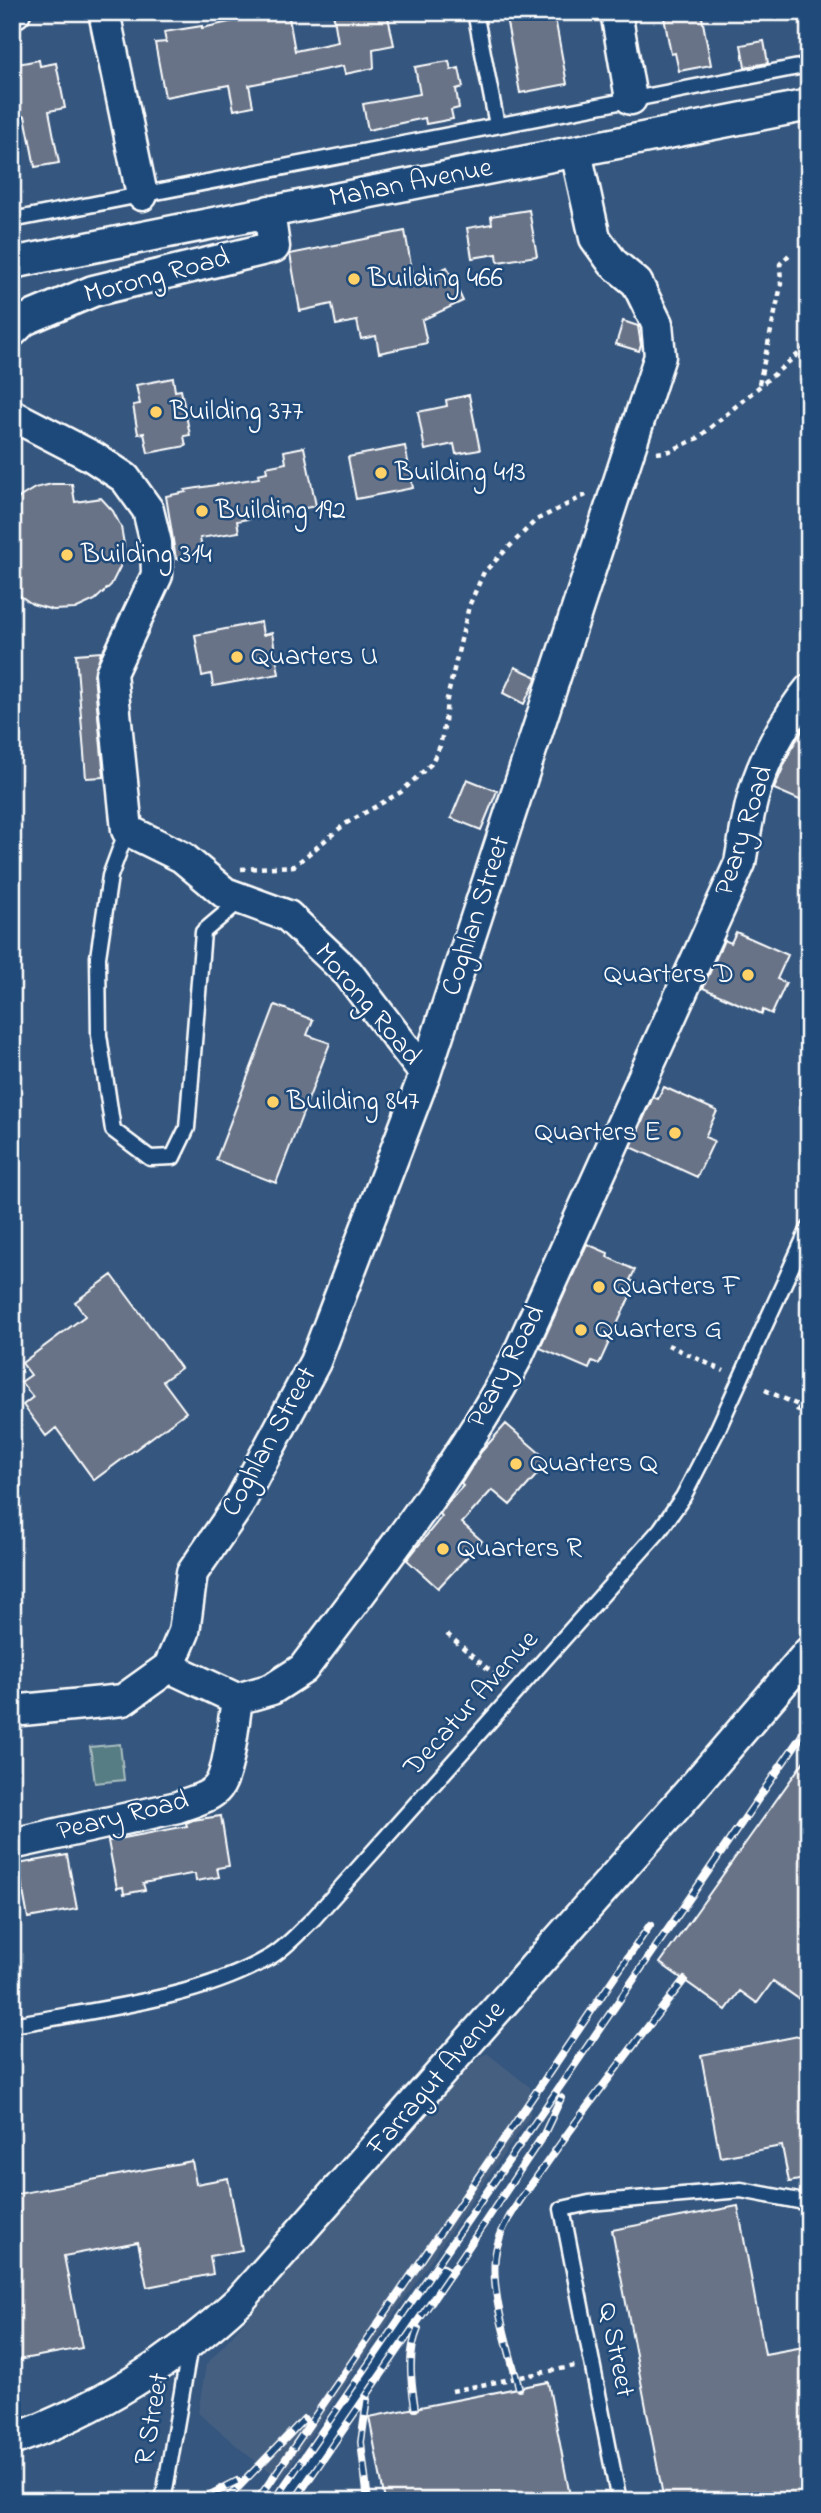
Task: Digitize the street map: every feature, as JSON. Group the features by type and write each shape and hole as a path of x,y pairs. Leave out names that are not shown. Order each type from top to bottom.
{"street":[{"path":"104,12 142,195"},
{"path":"616,12 631,99"},
{"name":"Mahan Avenue","path":"12,263 809,104"},
{"name":"Coghlan Street","path":"169,1667 184,1632 192,1573 238,1506 315,1362 425,1074 660,356 657,324 638,284 613,263 595,239 576,152"},
{"name":"Morong Road","path":"12,331 24,320 93,291 274,247 270,211"},
{"path":"12,415 93,457 125,478 148,510 156,543 157,575 111,673 127,830"},
{"name":"Peary Road","path":"12,1844 178,1807 219,1787 230,1752 237,1699 272,1689 303,1669 450,1468 496,1397 516,1359 740,863 753,795 775,742 796,706 809,690"},
{"name":"Morong Road","path":"127,830 182,857 225,894 288,916 348,973 425,1074"},
{"name":"Farragut Avenue","path":"12,2440 115,2395 190,2345 241,2299 281,2257 716,1762 809,1652"},
{"path":"12,1711 122,1700 169,1667 237,1699"}],"lane":[{"path":"475,12 497,125"},
{"path":"12,220 809,65"},
{"path":"127,830 110,876 98,957 99,1035 113,1130 150,1158 173,1157 187,1128 203,932 242,899"},
{"name":"Decatur Avenue","path":"12,2025 174,1994 225,1980 273,1956 314,1918 660,1530 716,1433 809,1228"},
{"name":"Q Street","path":"619,2501 562,2209 589,2203 741,2190 809,2203"},
{"path":"286,2501 442,2273"},
{"name":"R Street","path":"163,2501 190,2345"}],"path":[{"path":"759,385 781,286 780,264 789,255"},
{"path":"627,458 670,451 698,438 809,345"},
{"path":"230,869 294,866 345,824 401,792 430,764 440,746 447,699 469,606 484,572 537,520 589,493"},
{"path":"668,1345 723,1370"},
{"path":"765,1390 800,1406 797,1412 809,1417"},
{"path":"447,1634 500,1680"},
{"path":"452,2391 577,2366"}],"shaded area":[{"path":"487,2053 530,2087 530,2116 281,2479 198,2413 206,2365 464,2070"}],"green space":[{"path":"120,1744 124,1780 95,1783 90,1747"}],"building":[{"path":"275,12 288,12 295,51 338,42 333,12 387,12 394,45 373,49 374,68 345,74 343,66 249,85 253,106 234,110 229,85 165,97 155,43 166,42 164,32 202,28"},
{"path":"505,12 554,12 567,84 520,93"},
{"path":"663,12 701,12 711,65 679,71 675,53 671,54"},
{"path":"764,41 768,63 745,67 741,45"},
{"path":"39,60 40,66 56,63 65,108 49,111 59,163 35,167 25,116 19,117 12,82 12,65"},
{"path":"449,61 451,70 459,68 463,87 456,89 459,108 451,110 453,119 426,124 425,118 368,130 363,104 420,94 415,67"},
{"path":"529,210 537,256 498,262 497,254 472,258 467,228 492,224 491,216"},
{"name":"Building 466","path":"405,231 414,282 447,267 463,301 422,320 427,343 379,353 376,336 361,339 357,321 336,325 332,304 300,311 290,254"},
{"path":"623,321 638,326 641,345 639,351 616,344"},
{"name":"Building 377","path":"173,378 175,391 181,390 190,435 184,436 186,446 148,453 144,433 138,434 133,405 140,404 136,385"},
{"path":"469,395 480,450 456,454 454,444 425,450 418,412 447,406 446,400"},
{"name":"Building 413","path":"405,446 413,488 356,499 348,457"},
{"path":"304,447 316,506 237,521 239,532 200,538 203,554 176,559 166,496 186,492 185,490 259,478 258,474 267,472 266,467 286,463 284,451"},
{"name":"Building 314","path":"52,484 72,484 75,502 101,498 113,511 121,527 124,544 121,565 111,585 95,600 75,609 53,610 32,604 12,590 12,506 20,497 35,488"},
{"name":"Quarters U","path":"261,622 263,635 272,633 279,674 213,686 211,674 202,676 195,635"},
{"path":"101,652 94,675 104,777 86,778 76,654"},
{"path":"515,667 537,677 524,704 503,693"},
{"path":"809,720 809,804 774,789 791,749"},
{"path":"467,779 497,791 481,830 451,818"},
{"name":"Quarters D","path":"736,932 788,955 777,979 786,983 772,1014 763,1010 762,1014 703,988 724,940 731,943"},
{"name":"Building 847","path":"275,1005 313,1020 307,1035 330,1043 276,1183 216,1160"},
{"name":"Quarters E","path":"664,1087 717,1111 705,1137 714,1141 697,1177 631,1147 653,1097 658,1099"},
{"path":"587,1244 635,1270 630,1280 636,1283 599,1364 592,1361 589,1369 540,1348"},
{"path":"112,1275 181,1368 163,1381 186,1412 94,1480 56,1428 46,1436 23,1405 33,1397 21,1382 31,1375 22,1363 85,1316 75,1302"},
{"path":"506,1424 549,1461 510,1505 492,1490 462,1523 482,1541 438,1588 407,1560 442,1516 440,1514 448,1502 463,1486 461,1484 481,1452"},
{"path":"809,1754 809,2006 773,1981 757,2003 740,1991 726,2010 660,1963"},
{"path":"221,1816 229,1866 217,1868 219,1877 196,1881 195,1874 191,1874 143,1883 145,1890 124,1894 123,1887 117,1888 108,1841 187,1826 186,1823 193,1820"},
{"path":"67,1855 77,1909 28,1918 18,1864"},
{"path":"809,2034 809,2178 789,2182 782,2146 720,2157 701,2055"},
{"path":"192,2161 196,2184 228,2178 242,2250 210,2256 213,2274 147,2287 138,2242 64,2256 82,2348 12,2361 12,2195"},
{"path":"738,2206 765,2354 809,2346 809,2501 664,2501 612,2230"},
{"path":"548,2382 571,2501 385,2501 369,2417"}],"railway":[{"path":"274,2501 809,1725"},
{"path":"257,2501 650,1925"},
{"path":"519,2388 502,2322 494,2272 502,2232 515,2208 563,2141 684,1980"},
{"path":"294,2501 544,2134 561,2098"},
{"path":"415,2408 411,2358 418,2329"},
{"path":"367,2400 361,2442 368,2501"},
{"path":"225,2501 304,2419"},
{"path":"198,2501 237,2481"}],"place":[{"name":"Building 466","path":"354,279"},
{"name":"Building 377","path":"156,412"},
{"name":"Building 413","path":"381,473"},
{"name":"Building 192","path":"202,511"},
{"name":"Building 314","path":"67,555"},
{"name":"Quarters U","path":"237,657"},
{"name":"Quarters D","path":"748,975"},
{"name":"Building 847","path":"273,1102"},
{"name":"Quarters E","path":"675,1133"},
{"name":"Quarters F","path":"599,1287"},
{"name":"Quarters G","path":"581,1330"},
{"name":"Quarters Q","path":"516,1464"},
{"name":"Quarters R","path":"443,1549"}]}
